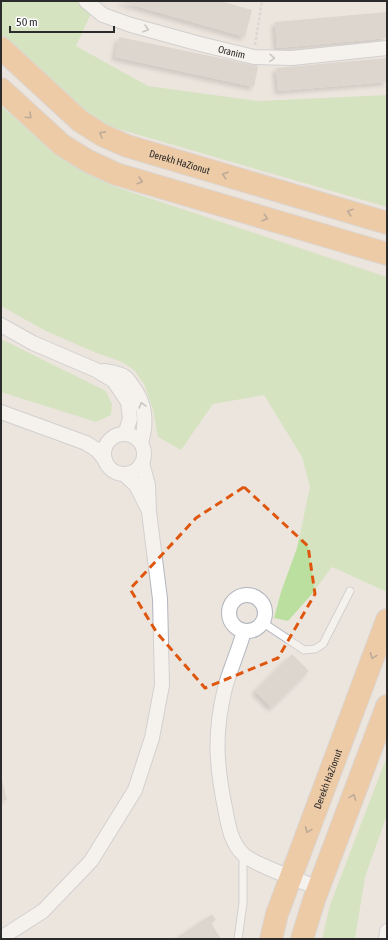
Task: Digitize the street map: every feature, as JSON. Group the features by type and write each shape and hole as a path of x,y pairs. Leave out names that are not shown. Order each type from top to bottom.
{"highway":[{"name":"Derekh HaZionut","path":"1,48 65,108 102,135 127,146 387,223"},
{"path":"1,89 62,145 88,161 116,174 387,254"},
{"name":"Derekh HaZionut","path":"271,939 277,914 290,878 387,620"},
{"path":"302,939 319,888 387,706"}],"street":[{"name":"Oranim","path":"86,1 103,15 132,25 254,57 292,58 387,48"},
{"path":"1,325 33,343 96,370 114,381 128,402 130,418 119,436 105,447 105,460"},
{"path":"1,938 44,911 91,861 135,790 152,738 162,685 160,599 149,512 148,485 142,463 144,455 141,443 145,430 144,407 138,394 125,376 113,372 96,370"},
{"path":"1,412 66,436 97,450 112,470 124,474 136,485 149,512"},
{"path":"66,436 100,438 132,436 141,443"},
{"path":"124,474 135,470 142,463"},
{"path":"242,595 256,597 264,608 265,615 262,622 258,627 251,630 244,631 237,628 232,624 229,617 231,604 236,598 242,595"},
{"path":"244,631 240,648 225,686 220,712 217,741 217,760 220,784 229,828 235,843 243,855 252,861 290,878 319,888"},
{"path":"386,939 387,931"}],"lane":[{"path":"262,622 304,650 315,649 323,644 350,591"},
{"path":"238,939 243,903 243,855"}],"path":[{"path":"254,57 262,1"}],"highlighted area":[{"path":"244,487 308,546 315,594 278,658 205,688 157,633 130,589 196,518"}],"green space":[{"path":"1,1 97,1 76,46 148,86 258,101 387,95 387,207 108,126 69,99 1,34"},
{"path":"1,106 43,142 73,163 116,187 387,277 387,592 332,567 311,595 288,621 274,618 281,592 297,548 310,487 302,457 264,395 213,404 181,450 158,437 153,410 144,384 134,370 122,362 94,352 44,330 1,306"},
{"path":"1,339 106,391 112,404 111,415 96,422 1,392"},
{"path":"387,756 387,815 365,877 355,939 322,939 330,905"}],"building":[{"path":"118,1 220,1 252,10 245,37"},
{"path":"387,12 387,38 277,48 275,22"},
{"path":"119,37 258,66 254,87 115,57"},
{"path":"387,58 387,82 278,91 276,68"},
{"path":"292,654 309,671 272,708 255,691"},
{"path":"1,776 7,800 1,801"},
{"path":"212,914 216,920 211,923 221,939 175,939"}]}
